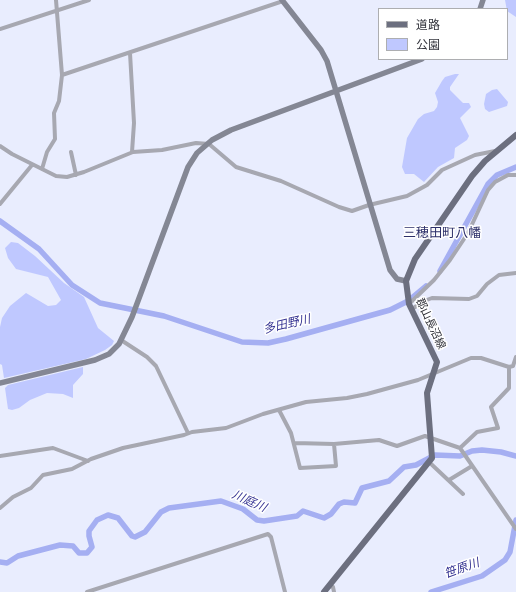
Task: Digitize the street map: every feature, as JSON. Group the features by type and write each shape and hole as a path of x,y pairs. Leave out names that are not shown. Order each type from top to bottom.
{"main road":[{"path":"406,284 415,259 472,176 496,151 516,135"},
{"name":"郡山長沼線","path":"324,592 432,458 427,393 437,362 410,307 406,284"}],"street":[{"path":"42,169 47,152 54,139 54,113 59,101 62,75 56,0"},
{"path":"0,29 89,0"},
{"path":"62,75 283,0 321,50 326,61 369,204 392,274 406,284"},
{"path":"130,52 134,123 132,152"},
{"path":"0,383 95,360 109,354 121,340 132,317 188,167 197,153 207,144 224,133 419,60"},
{"path":"0,146 32,165 58,176 76,175 132,152 162,150 196,143 211,144 236,167 281,181 345,210 355,211 369,204 407,196 427,185 442,170 475,155 496,151"},
{"path":"71,152 76,175"},
{"path":"0,204 32,165"},
{"path":"410,307 450,260 468,233 488,190 495,182 508,175 516,175"},
{"path":"410,307 432,298 469,299 477,296 487,284 499,275 516,273"},
{"path":"121,340 147,357 156,366 188,433"},
{"path":"0,508 13,497 31,488 43,476 51,472 65,471 123,448 188,433 226,428 306,402 354,397 418,380 467,360 476,358 509,367 513,366 516,357"},
{"path":"461,449 477,432 498,428 491,407 509,388 509,367"},
{"path":"279,410 292,433 300,468 336,466 334,444"},
{"path":"295,443 334,444 379,440 397,446 422,436 461,449 516,529"},
{"path":"0,456 53,448 88,461"},
{"path":"429,462 463,494"},
{"path":"449,480 472,466"},
{"path":"87,592 268,534 271,537 285,592"},
{"path":"330,586 333,587 334,592"}],"green space":[{"path":"505,0 516,0 516,17 508,12 508,8 506,8"},
{"path":"459,74 450,87 450,90 463,103 469,103 471,107 460,118 469,136 467,140 455,148 454,158 438,167 424,182 414,174 405,174 402,167 407,138 418,119 424,114 434,111 437,107 438,102 435,93 445,77"},
{"path":"497,89 508,102 507,106 489,112 485,109 484,104 486,94"},
{"path":"11,242 18,243 35,256 64,283 84,297 98,328 114,341 112,345 86,359 4,378 2,365 0,364 0,327 2,318 10,306 26,293 48,306 56,305 61,300 48,277 16,269 8,258 5,248"},
{"path":"83,367 83,374 73,385 73,398 63,394 47,393 30,400 19,408 12,410 8,409 5,388 8,385"}],"waterway":[{"name":"多田野川","path":"440,271 488,184 497,175 516,167"},
{"name":"多田野川","path":"0,221 39,249 72,285 100,303 164,316 242,342 268,343 390,310 408,301 426,286"},
{"name":"川庭川","path":"0,562 7,563 18,556 60,545 73,546 79,553 87,553 92,547 89,531 97,520 108,515 118,518 132,536 135,537 145,532 161,512 169,508 221,501 243,509 257,520 264,521 297,516 303,511 324,518 331,514 339,504 344,502 355,503 362,488 389,481 404,467 416,465 435,455 460,456 472,451 482,450 501,452 516,456"},
{"name":"笹原川","path":"431,592 482,576 505,560 510,552 516,520"}],"district":[{"name":"三穂田町八幡","path":"442,234"}]}
